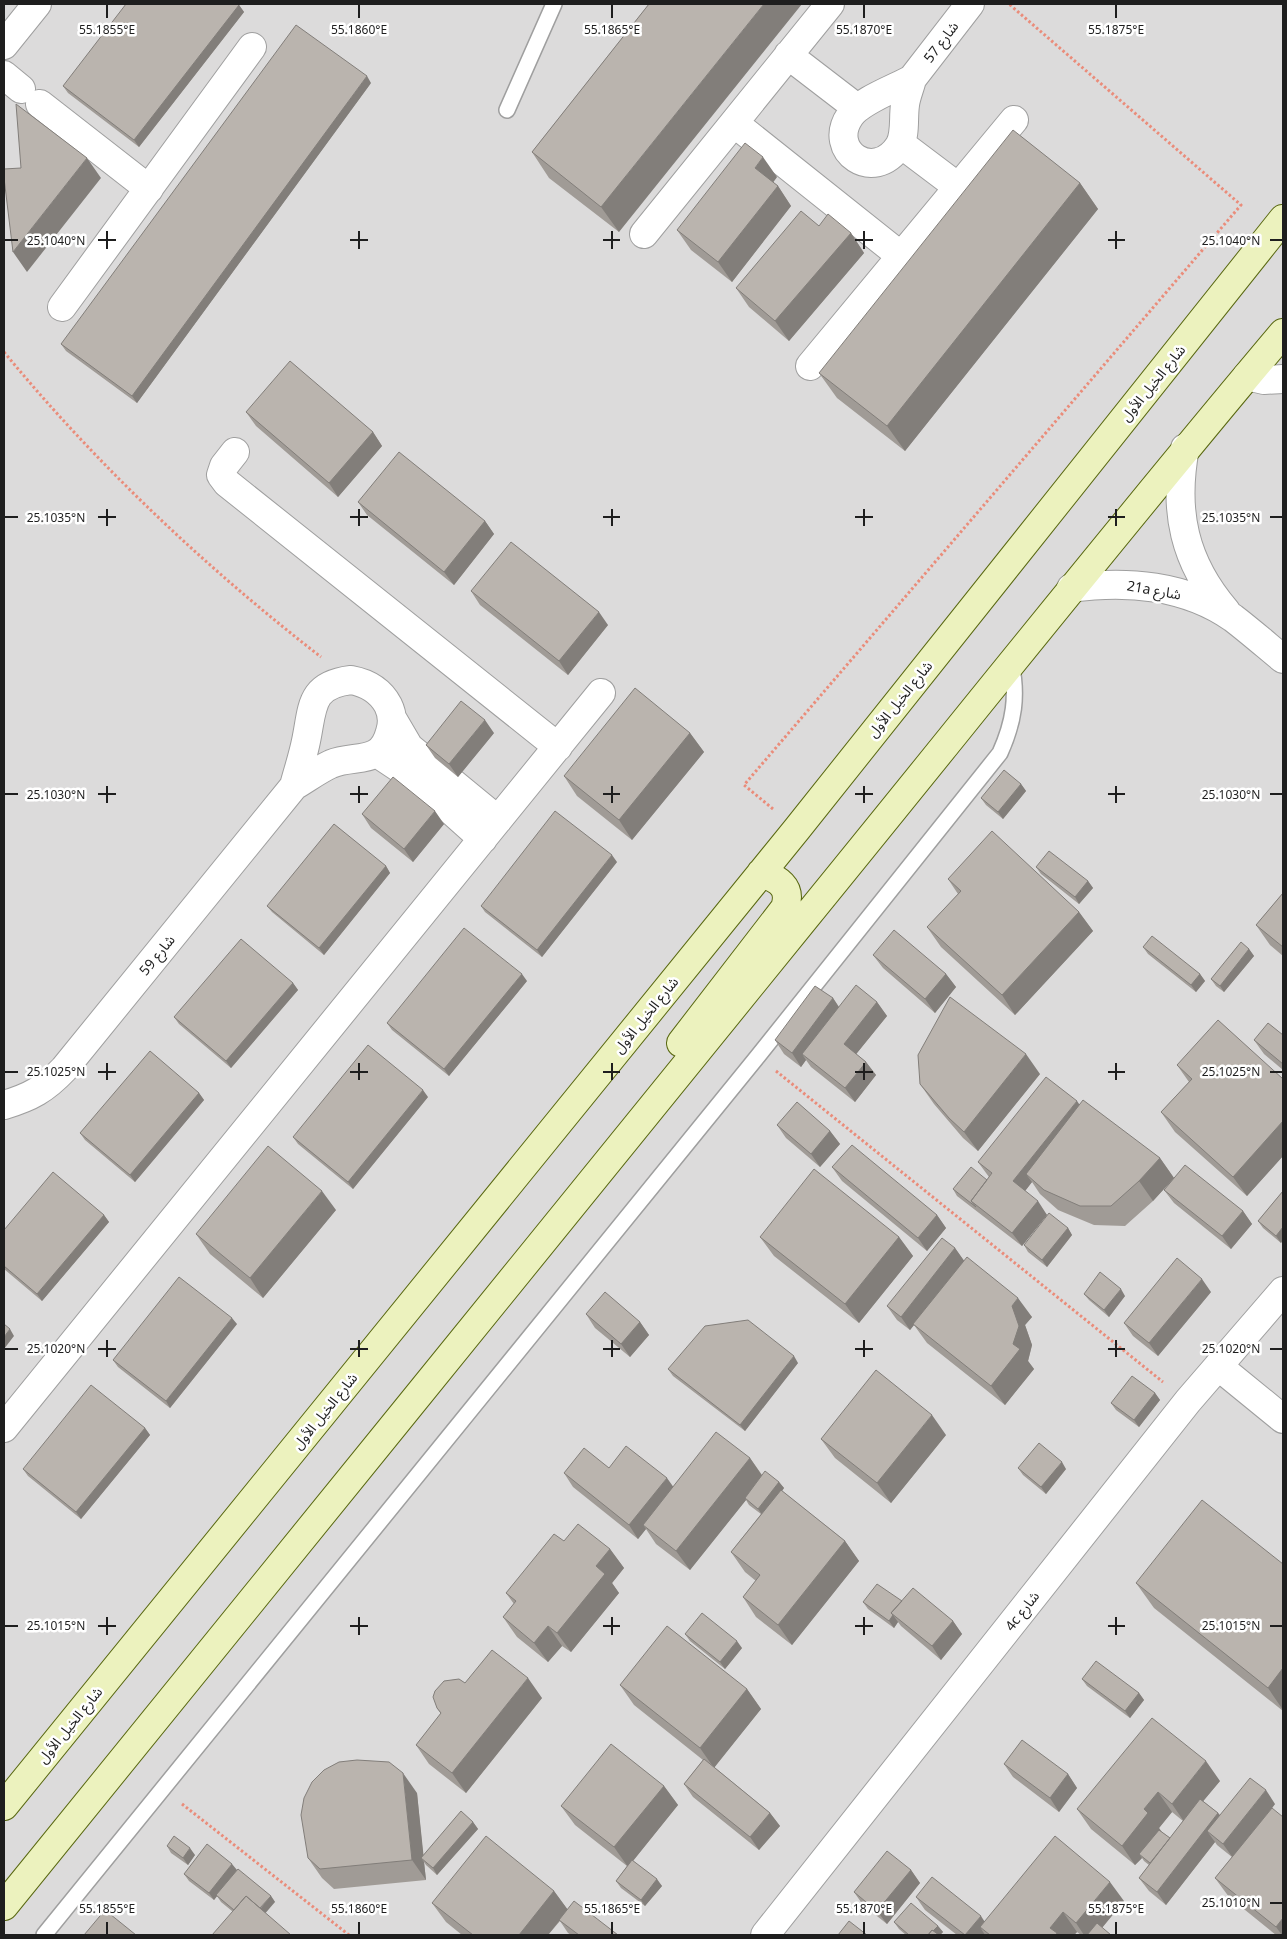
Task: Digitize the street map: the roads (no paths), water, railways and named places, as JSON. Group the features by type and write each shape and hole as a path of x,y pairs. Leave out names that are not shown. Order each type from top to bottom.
{"main road":[{"name":"شارع الخيل الأول","path":"4,1806 797,829 1283,219"},
{"path":"4,1906 654,1105 1011,661 1185,448 1283,333"},
{"path":"654,1105 660,1078 670,1058 785,908 788,899 787,889 780,882 761,873"}],"street":[{"path":"4,44 37,4"},
{"path":"644,234 830,4"},
{"name":"شارع 57","path":"912,79 970,4"},
{"path":"62,307 252,47"},
{"path":"788,55 857,108"},
{"path":"912,79 905,103 901,144 894,154 885,160 866,164 849,154 844,134 850,115 857,108 912,79"},
{"path":"22,89 149,189"},
{"path":"810,366 1014,120"},
{"path":"734,123 901,256"},
{"path":"901,144 958,188"},
{"path":"1247,376 1264,380 1283,379"},
{"name":"21a شارع","path":"1185,448 1180,482 1182,526 1200,576 1232,618"},
{"path":"235,452 222,470 223,480 558,747"},
{"name":"21a شارع","path":"1071,588 1099,584 1155,587 1208,604 1232,618 1283,659"},
{"path":"294,786 306,742 311,706 316,697 332,685 351,680 361,682 379,692 390,709 392,718 409,747 491,830"},
{"path":"4,1428 602,693"},
{"path":"294,786 331,764 377,753 389,737 392,718"},
{"path":"377,753 491,830"},
{"name":"شارع 59","path":"4,1105 26,1098 47,1086 64,1069 294,786"},
{"name":"4c شارع","path":"765,1935 1188,1401 1283,1290"},
{"path":"1218,1366 1283,1419"}],"lane":[{"path":"507,110 554,4"},
{"path":"44,1935 758,1056 1000,753 1010,731 1015,708 1015,685 1011,661"}]}
